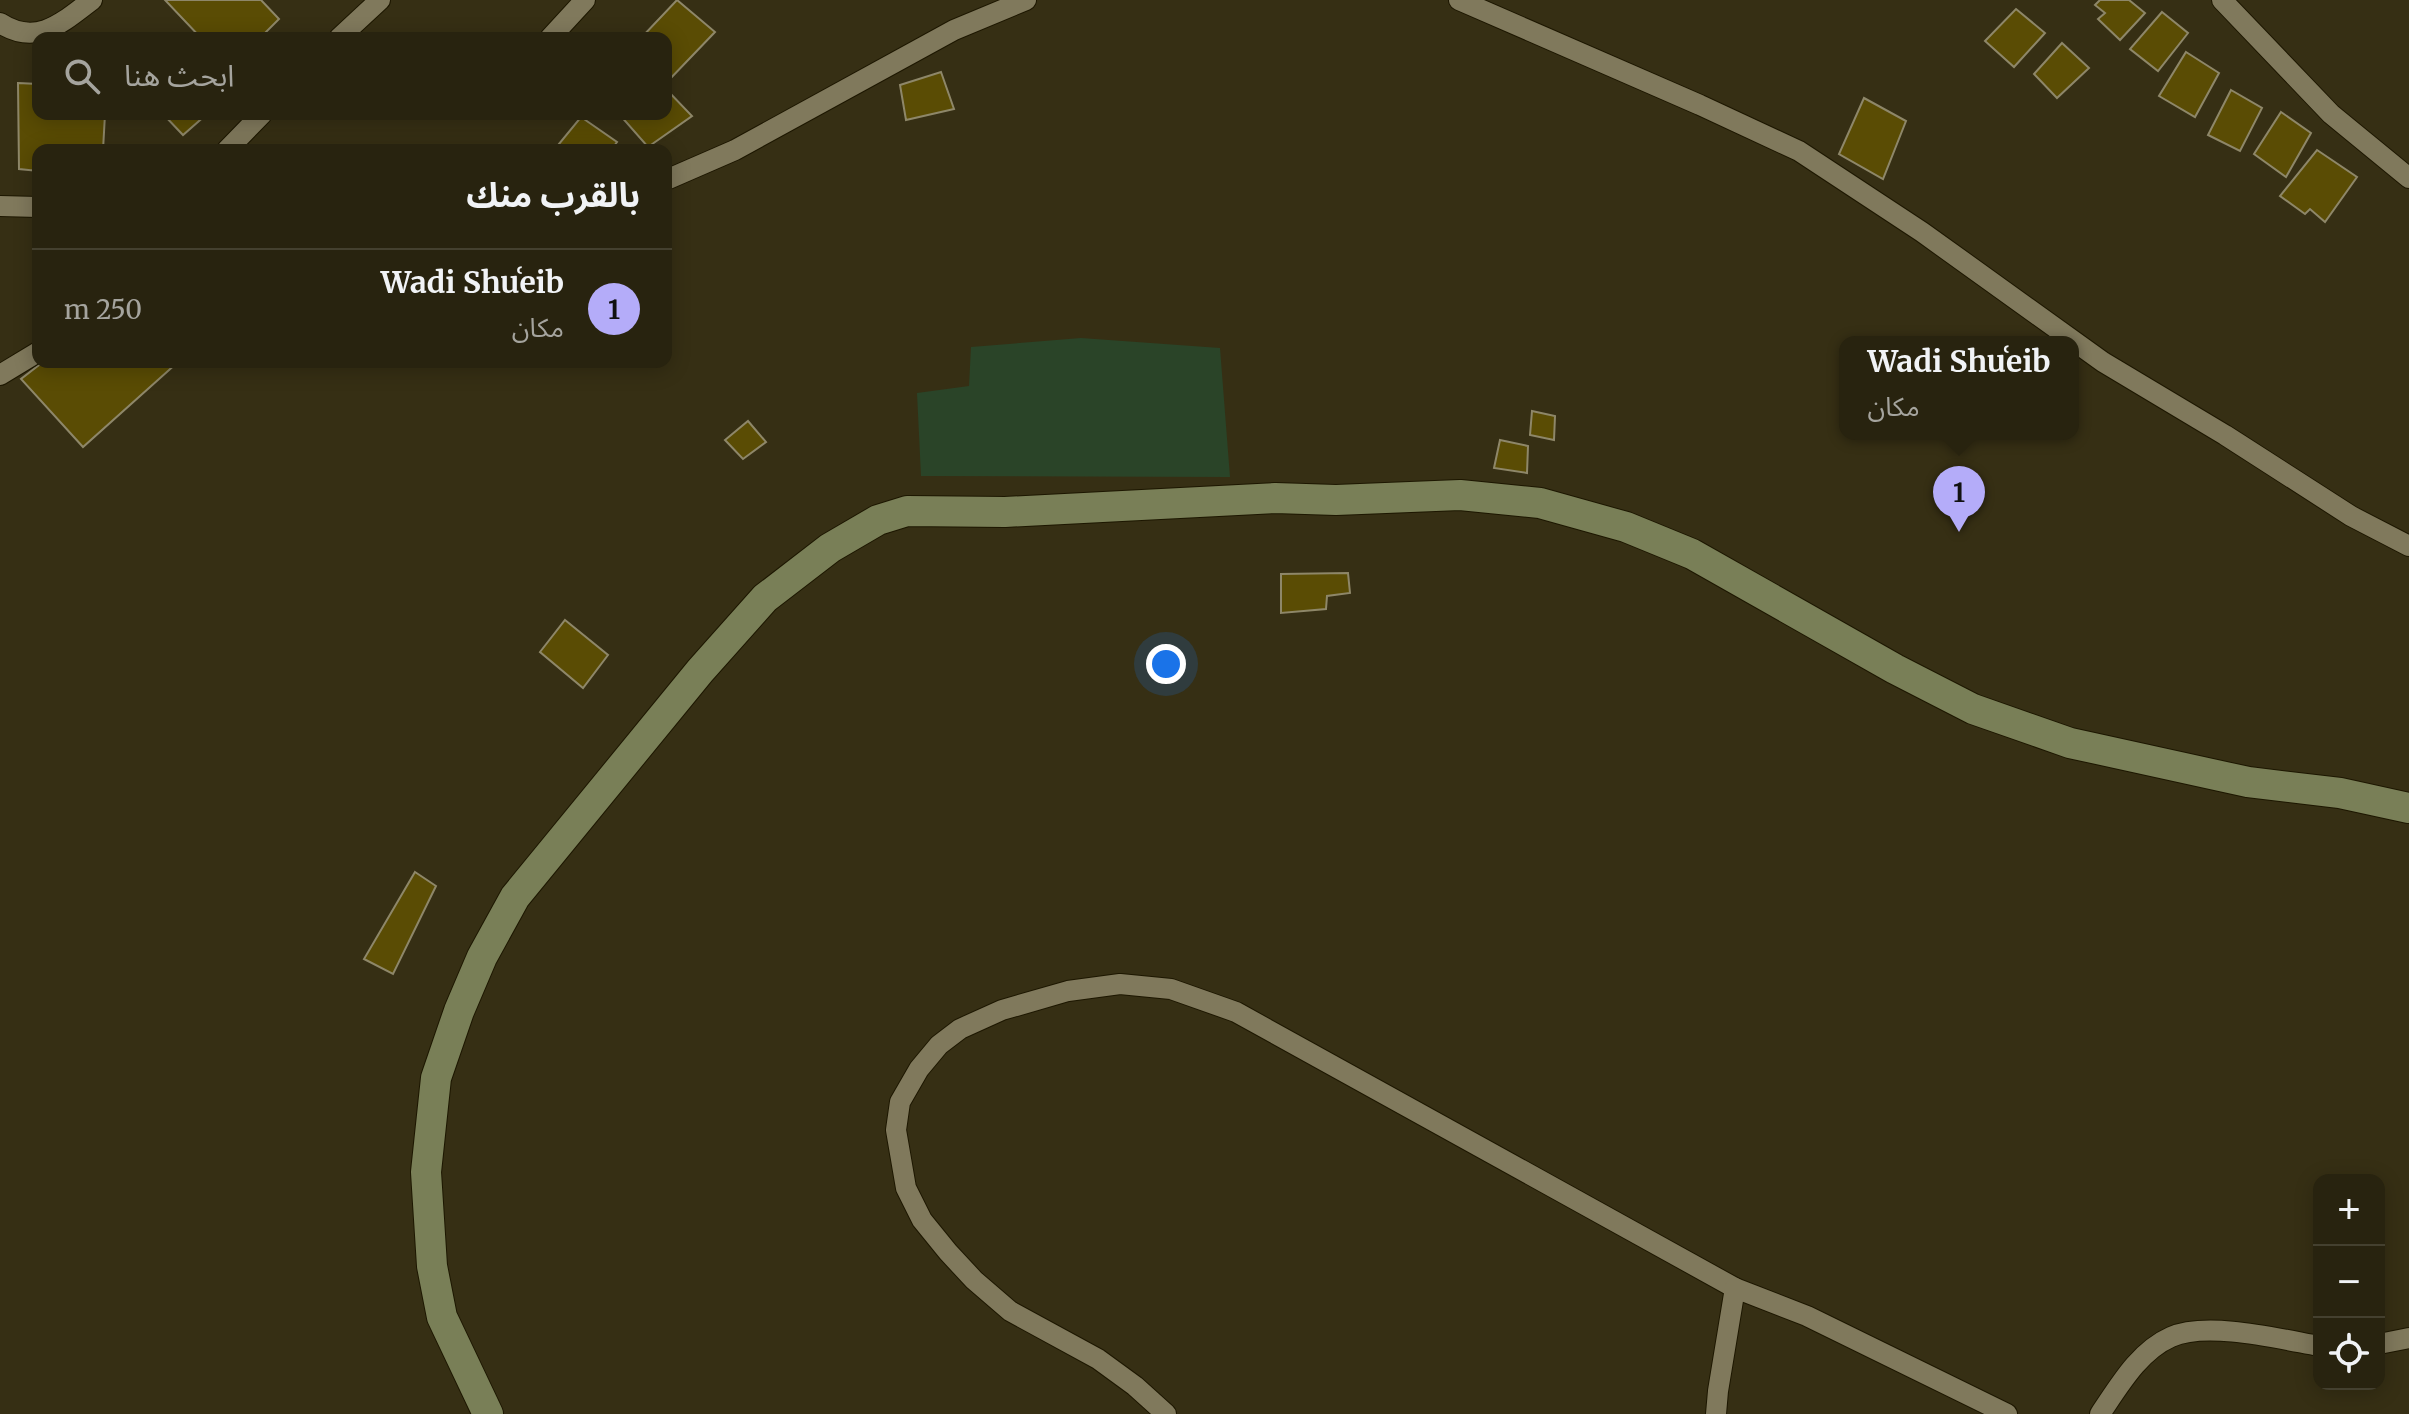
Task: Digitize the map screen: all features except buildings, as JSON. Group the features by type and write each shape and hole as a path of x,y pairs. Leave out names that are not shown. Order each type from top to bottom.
{"main road":[{"path":"488,1414 442,1317 432,1266 426,1172 436,1078 482,957 515,897 700,671 765,598 830,548 878,520 907,511 1005,512 1275,498 1336,500 1460,495 1540,503 1626,527 1692,554 1895,669 1987,714 2070,743 2248,782 2340,793 2409,808"}],"street":[{"path":"40,32 57,26 92,0"},
{"path":"345,32 380,0"},
{"path":"556,32 585,0"},
{"path":"672,177 735,150 954,30 1026,0"},
{"path":"1459,0 1799,151 1922,232 2067,336"},
{"path":"2222,0 2331,114 2409,178"},
{"path":"0,23 24,34 32,33"},
{"path":"233,144 256,120"},
{"path":"0,206 32,207"},
{"path":"2079,345 2351,516 2409,546"},
{"path":"0,375 32,356"},
{"path":"1166,1414 1098,1359 1010,1311 974,1280 922,1220 906,1188 896,1130 900,1102 919,1069 939,1045 977,1019 1093,986 1120,984 1171,989 1214,1002 1419,1111 1735,1288 1807,1316 2007,1414"},
{"path":"1716,1414 1735,1288"},
{"path":"2100,1414 2138,1363 2170,1337 2191,1330 2230,1332 2313,1345"},
{"path":"2385,1343 2409,1338"}],"green space":[{"path":"1081,338 1220,348 1230,477 921,476 917,393 969,386 971,347"}],"place":[{"name":"Wadi Shuʿeib","path":"1959,532"}]}
